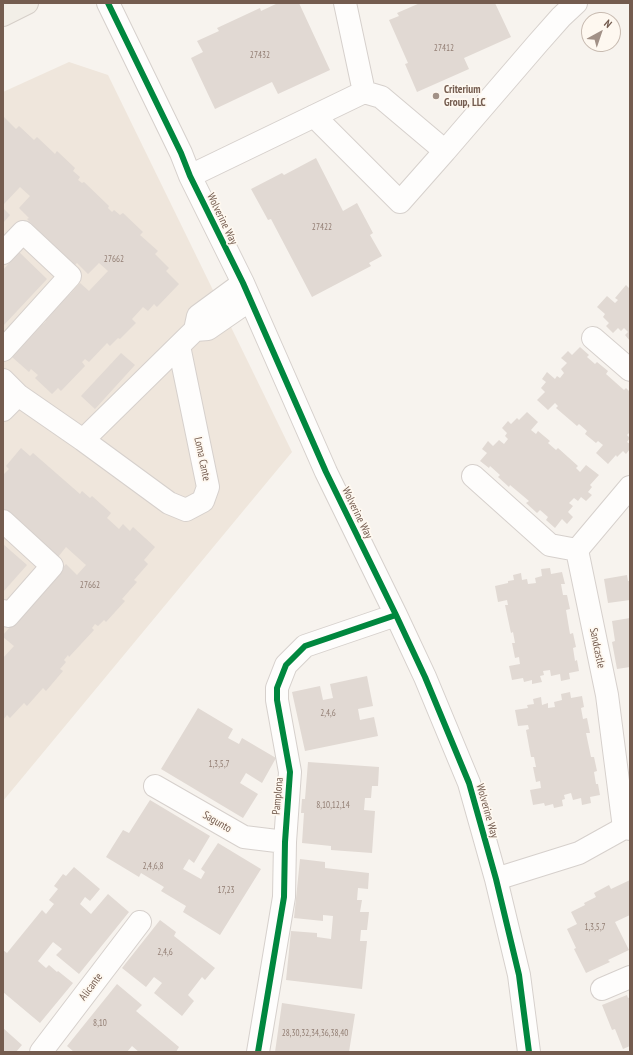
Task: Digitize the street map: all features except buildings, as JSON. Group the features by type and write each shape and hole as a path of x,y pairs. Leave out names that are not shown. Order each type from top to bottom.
{"main road":[{"path":"3,15 27,3"}],"street":[{"name":"Wolverine Way","path":"108,3 181,153 190,176 246,292 326,472 425,677 469,783 496,879 519,975 528,1052"},
{"path":"345,3 364,92"},
{"path":"314,116 400,202 445,151 563,8"},
{"path":"190,176 364,92 381,97 445,151"},
{"path":"3,253 23,232 70,276 3,350"},
{"path":"83,440 194,330 208,329 246,292"},
{"path":"593,338 630,370"},
{"name":"Loma Cante","path":"3,380 11,402 83,440 169,503 186,510 203,501 208,487 179,346"},
{"path":"473,476 550,545 577,550 630,487"},
{"path":"3,521 52,566 8,616 3,611"},
{"name":"Sandcastle","path":"496,879 580,853 627,828 606,695 577,550"},
{"name":"Pamplona","path":"258,1052 284,897 285,842 290,772 277,700 277,688 286,665 305,646 396,615"},
{"name":"Sagunto","path":"155,786 244,837 285,842"},
{"name":"Alicante","path":"44,1051 140,922"},
{"path":"602,989 630,977"}],"shaded area":[{"path":"69,62 108,75 292,452 3,801 3,92"}],"cycle path":[{"path":"108,3 181,153 190,176 243,283 326,472 425,677 469,783 496,879 519,975 529,1052"},
{"path":"258,1052 284,897 285,842 290,772 277,700 277,688 286,665 305,646 396,615"}],"place":[{"name":"Criterium Group, LLC","path":"436,96"}]}
